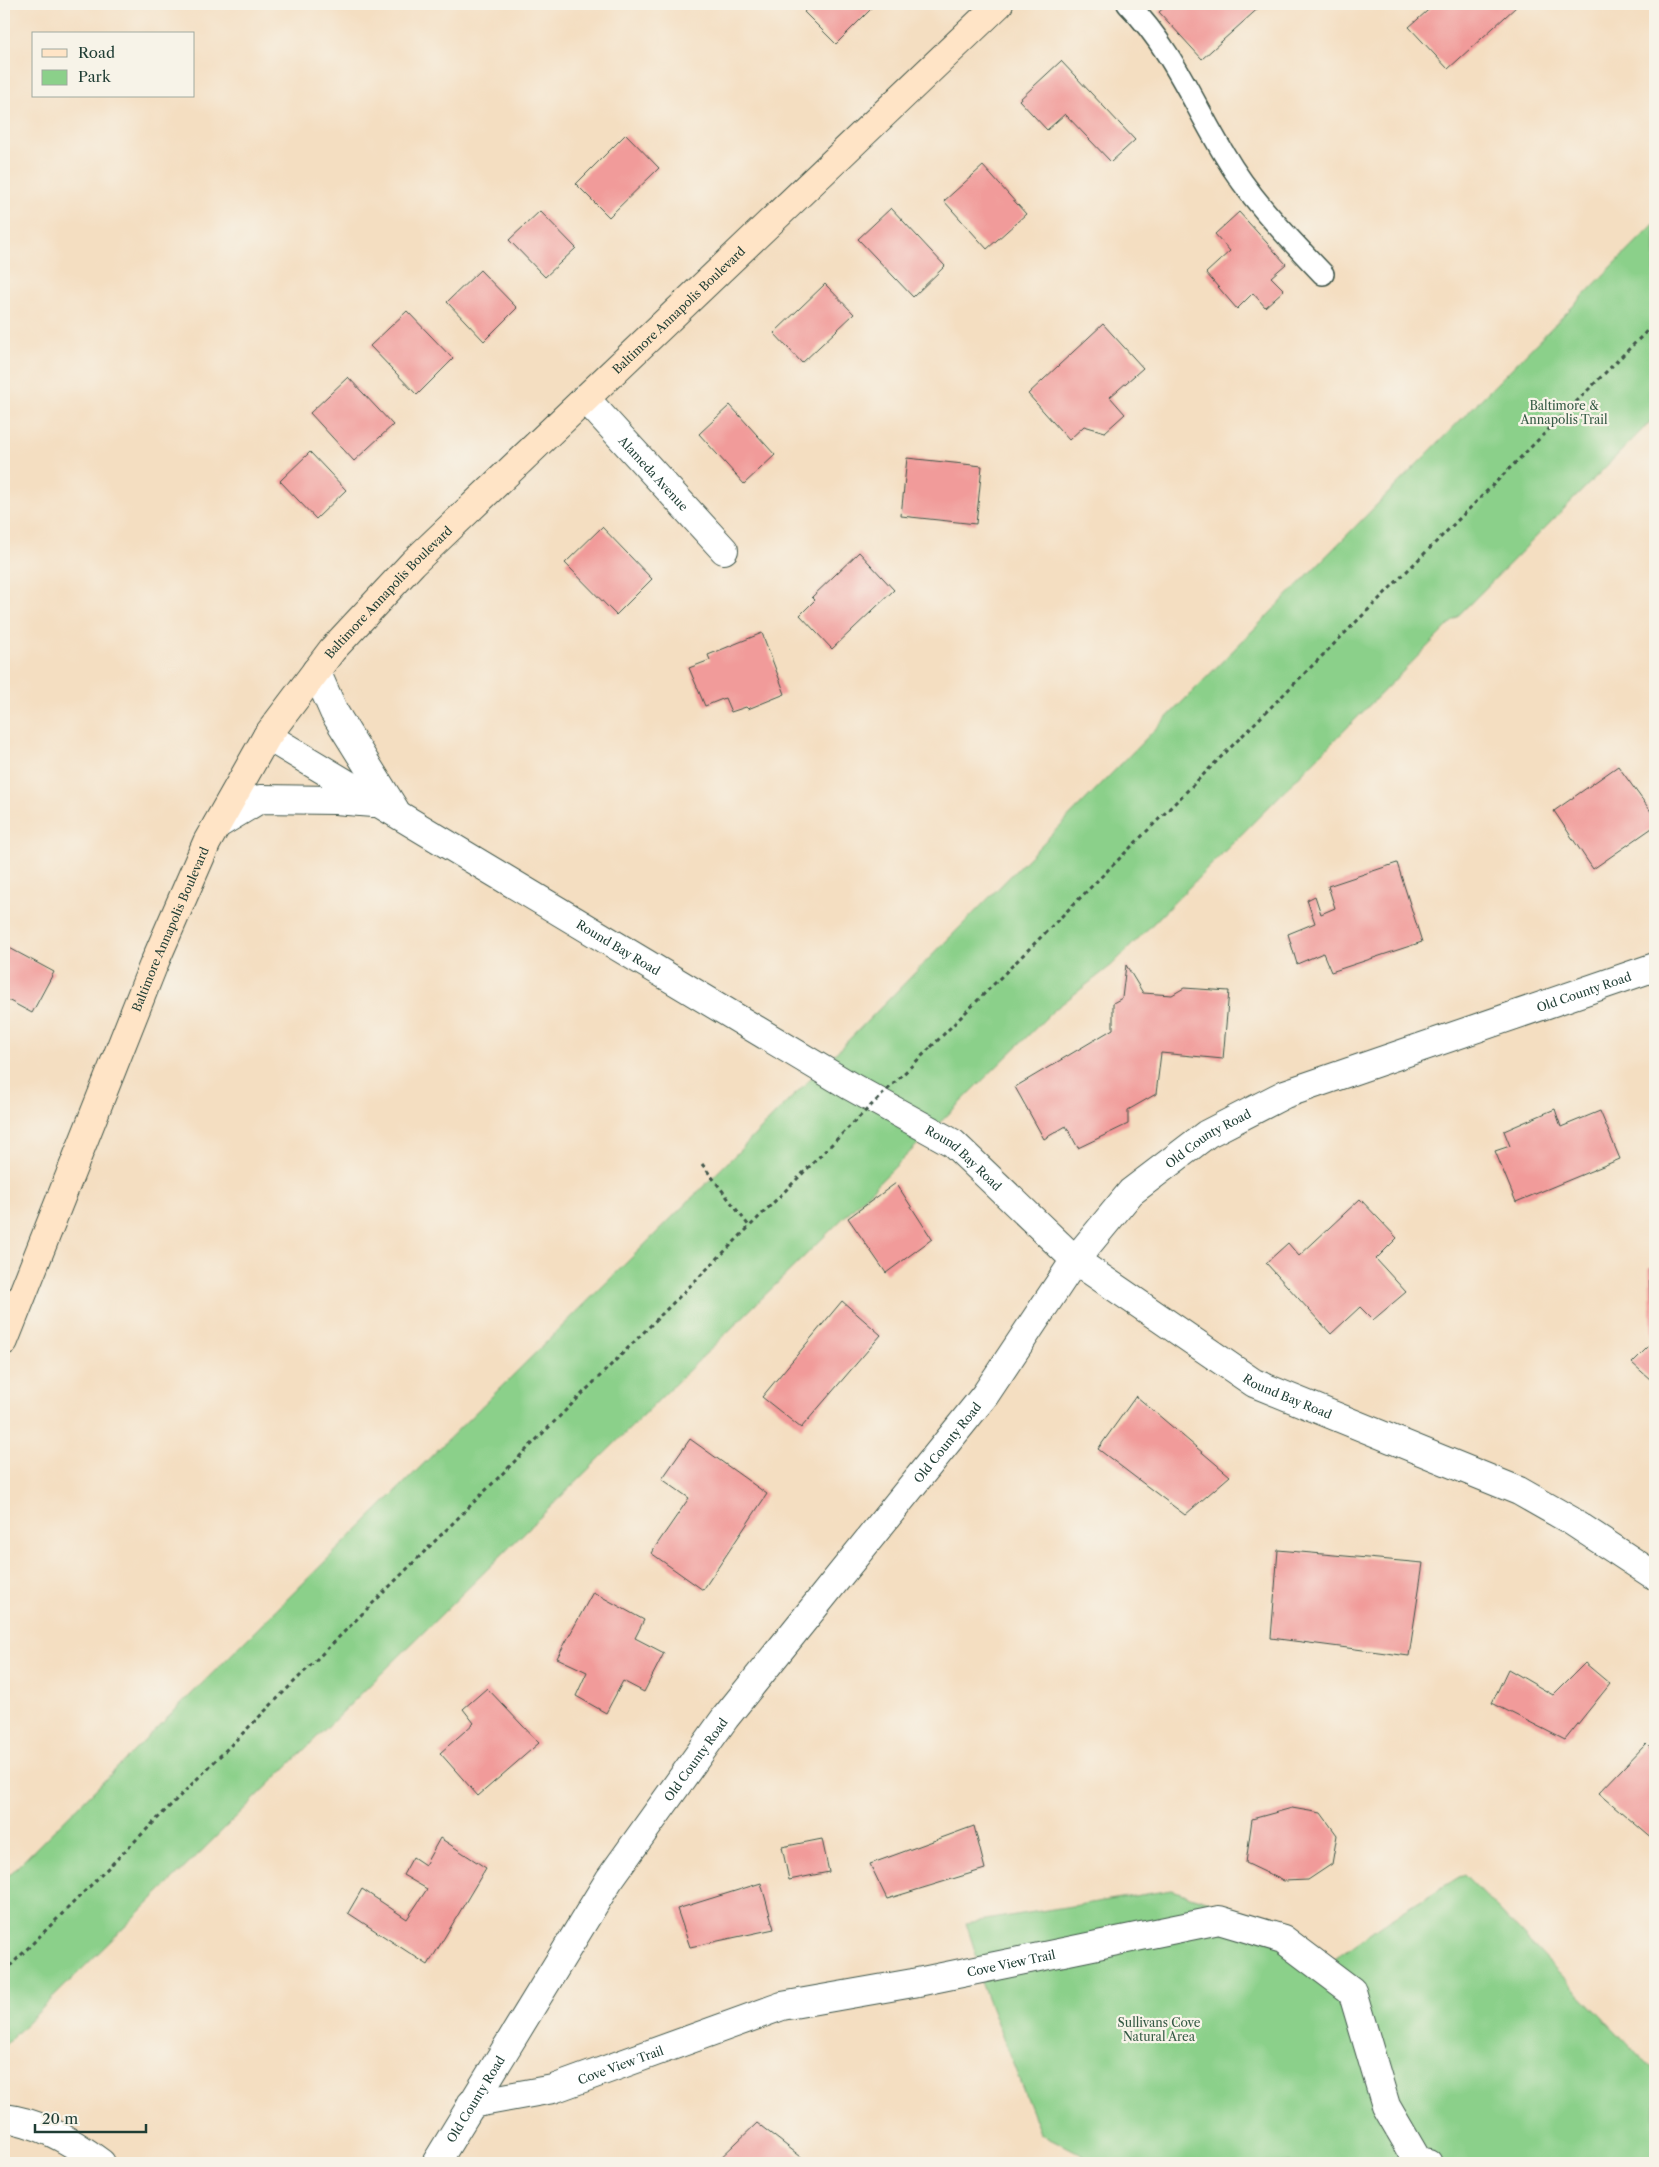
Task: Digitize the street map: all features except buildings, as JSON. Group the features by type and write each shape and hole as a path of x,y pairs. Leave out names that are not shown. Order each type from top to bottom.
{"street":[{"name":"Baltimore Annapolis Boulevard","path":"4,1341 153,966 207,842 267,736 332,650 413,563 999,4"},
{"name":"Alameda Avenue","path":"585,398 724,550"},
{"path":"316,671 334,712 389,809"},
{"name":"Round Bay Road","path":"267,736 850,1086 953,1143 1075,1260 1254,1383 1519,1492 1570,1520 1655,1576"},
{"path":"216,825 260,799 335,800 389,809"},
{"name":"Old County Road","path":"436,2163 610,1880 725,1718 985,1395 1075,1260 1131,1192 1207,1134 1285,1094 1655,967"},
{"name":"Cove View Trail","path":"471,2104 553,2089 782,2006 913,1983 1219,1920 1283,1940 1352,1991 1386,2106 1418,2161 1428,2163"},
{"path":"4,2118 18,2120 75,2144 101,2163"}],"lane":[{"path":"1128,4 1147,24 1170,55 1224,155 1256,203 1323,274"}],"path":[{"path":"4,1972 1655,323"},
{"path":"702,1164 749,1226"}],"green space":[{"name":"Baltimore & Annapolis Trail","path":"1655,223 1655,417 1112,965 1054,1010 4,2046 4,1880 736,1154"},
{"name":"Sullivans Cove Natural Area","path":"1464,1874 1655,2072 1655,2163 1099,2163 1040,2133 979,1977 983,1976 966,1923 1171,1890 1258,1917 1311,1943 1332,1961 1389,1920"}]}
